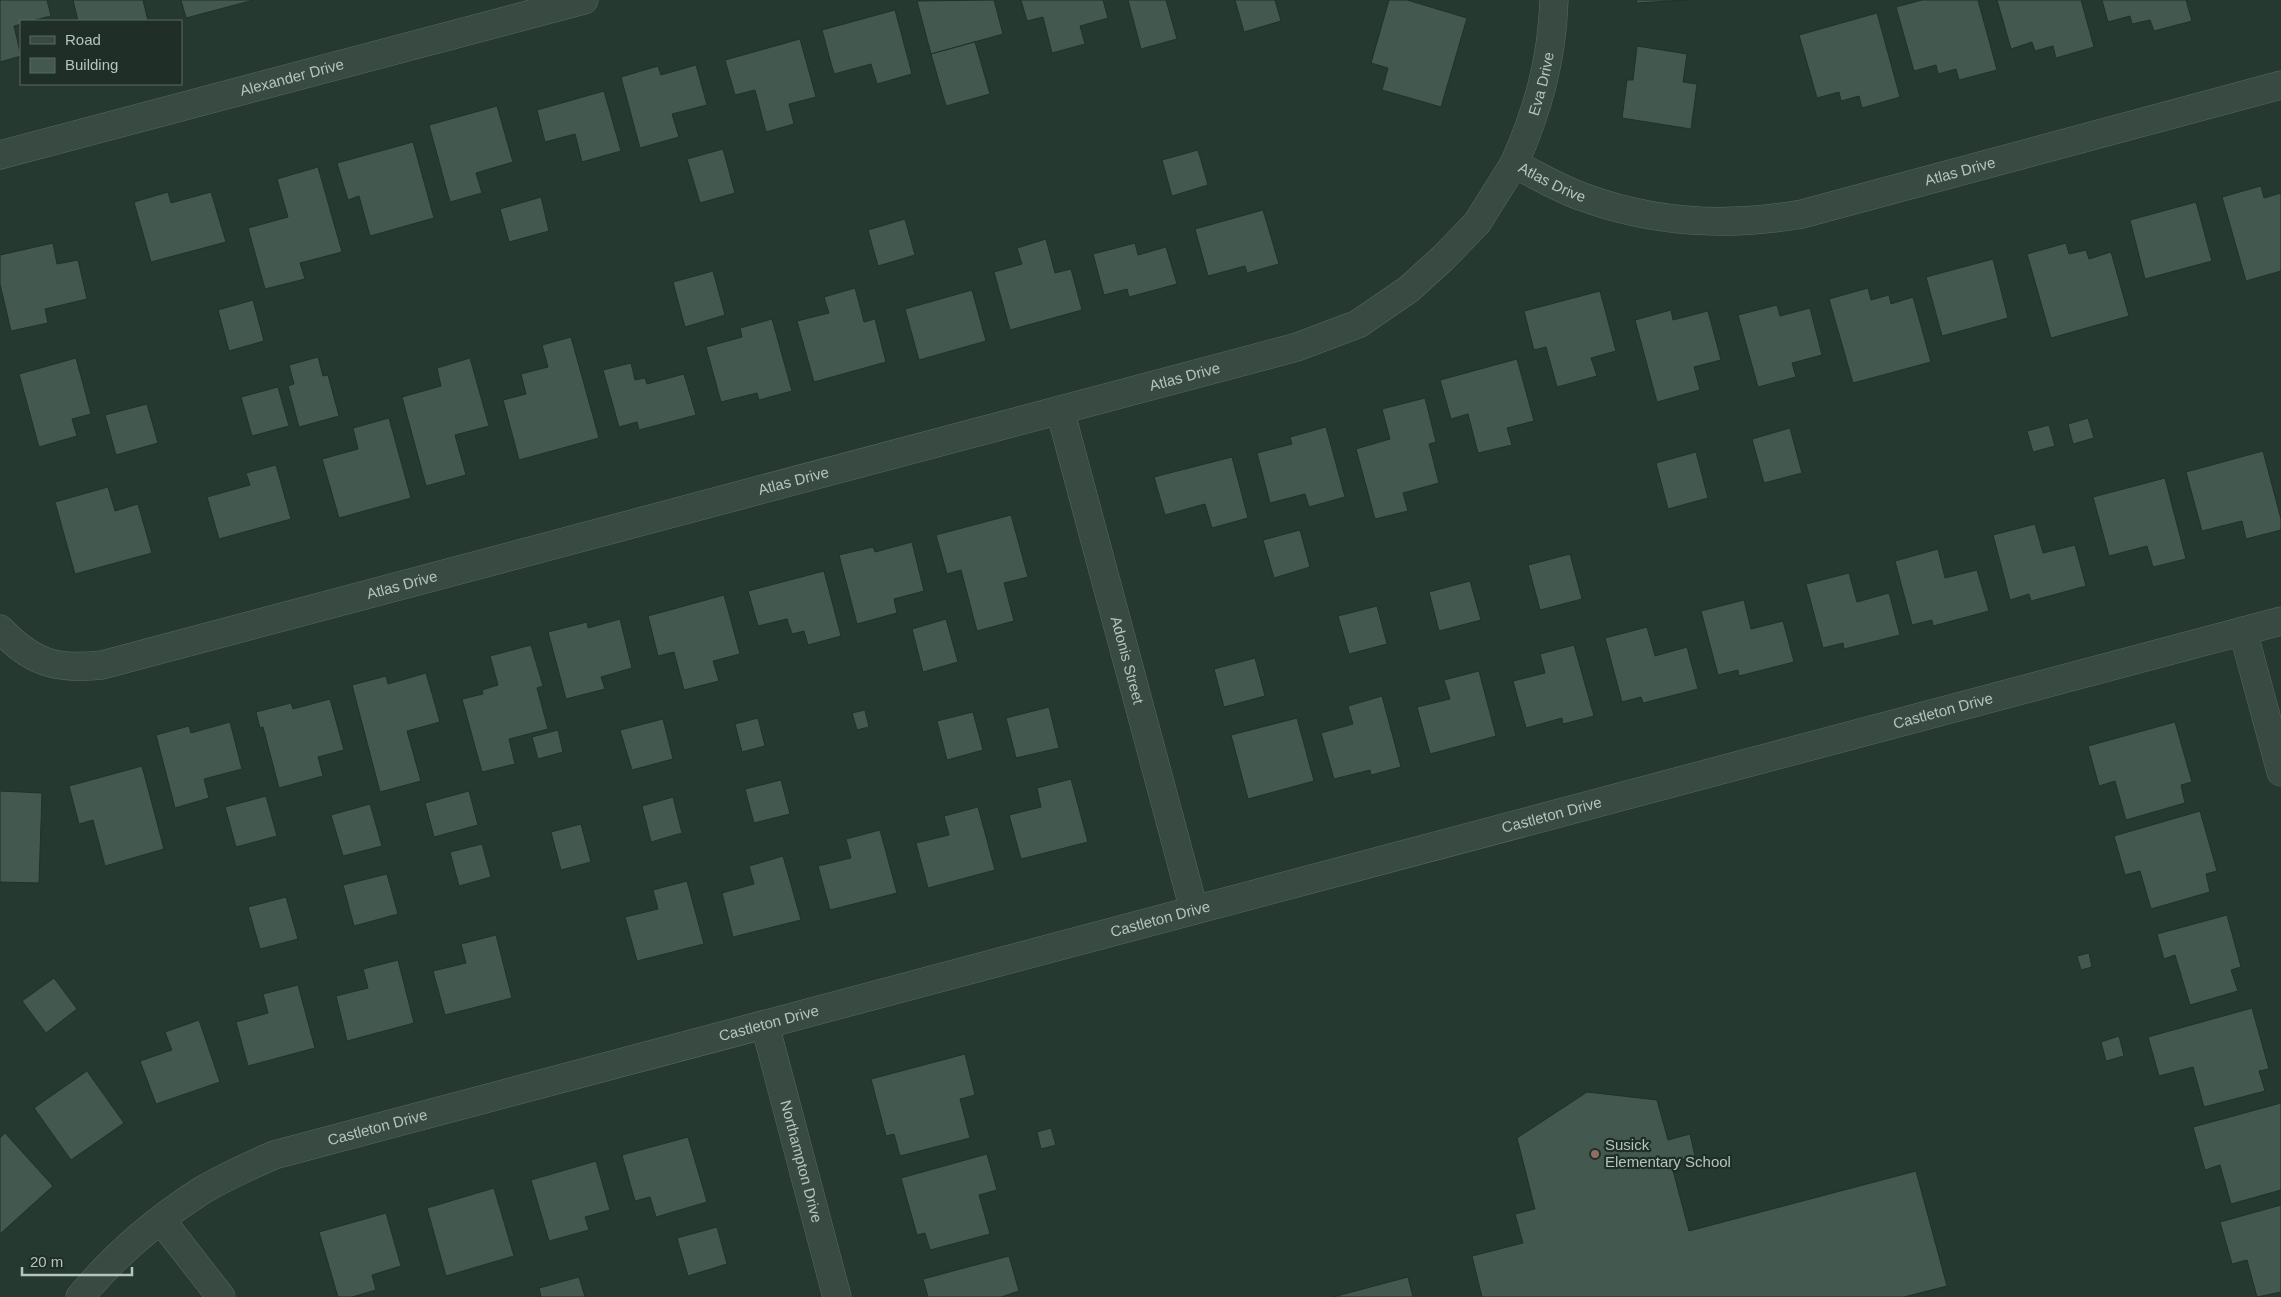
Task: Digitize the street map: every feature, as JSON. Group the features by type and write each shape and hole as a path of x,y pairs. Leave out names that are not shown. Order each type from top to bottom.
{"street":[{"name":"Alexander Drive","path":"0,155 584,0"},
{"name":"Eva Drive","path":"1514,164 1532,124 1542,92 1548,60 1554,0"},
{"name":"Atlas Drive","path":"0,629 23,650 41,660 65,668 102,665 1297,348 1358,324 1409,289 1444,258 1477,223 1514,164 1583,197 1638,213 1707,221 1771,220 1812,212 2281,85"},
{"name":"Adonis Street","path":"1060,410 1194,910"},
{"name":"Castleton Drive","path":"80,1297 114,1258 160,1220 202,1190 274,1155 2281,621"},
{"path":"2243,631 2281,772"},
{"name":"Northampton Drive","path":"765,1025 837,1297"},
{"path":"160,1220 221,1297"}],"building":[{"path":"0,0 47,0 51,16 35,20 20,20 20,24 14,26 20,56 0,62"},
{"path":"73,0 143,0 148,20 78,20"},
{"path":"181,0 254,0 186,18"},
{"path":"994,0 1003,34 931,54 917,1"},
{"path":"1021,0 1103,0 1108,18 1080,26 1085,44 1052,53 1043,17 1027,21"},
{"path":"1128,0 1166,0 1177,39 1141,49"},
{"path":"1235,0 1275,0 1281,21 1244,32"},
{"path":"1389,0 1407,0 1467,18 1441,107 1382,90 1388,68 1371,63"},
{"path":"1636,0 1687,0 1637,3"},
{"path":"1922,0 1978,0 1997,70 1959,80 1956,69 1938,74 1936,65 1914,71 1896,7"},
{"path":"1997,0 2081,0 2094,47 2056,58 2053,46 2035,51 2032,42 2011,49"},
{"path":"2102,0 2186,0 2192,21 2154,31 2150,20 2132,24 2130,16 2108,22"},
{"path":"895,10 912,74 877,84 871,64 834,74 822,30"},
{"path":"1877,13 1900,97 1862,108 1859,96 1841,101 1839,92 1817,98 1799,35"},
{"path":"800,39 816,97 789,104 794,124 766,132 755,90 735,95 725,60"},
{"path":"975,42 990,94 946,106 931,54"},
{"path":"1637,46 1687,54 1683,82 1697,84 1691,129 1622,118 1627,80 1633,80"},
{"path":"696,65 707,105 672,114 679,137 640,148 621,77 658,66 661,75"},
{"path":"604,91 621,151 582,162 575,134 545,142 537,110"},
{"path":"497,106 513,162 476,173 482,193 450,202 429,125"},
{"path":"413,142 434,218 370,236 359,196 348,200 337,163"},
{"path":"723,149 735,193 700,203 687,159"},
{"path":"1198,150 1208,185 1172,196 1162,160"},
{"path":"318,167 342,252 300,263 305,279 265,289 248,228 288,217 277,179"},
{"path":"2261,186 2264,198 2281,193 2281,271 2246,281 2222,197"},
{"path":"168,192 171,203 211,192 226,242 151,262 134,202"},
{"path":"541,197 549,231 509,242 500,209"},
{"path":"2196,202 2212,261 2145,279 2130,220"},
{"path":"1263,210 1279,264 1247,273 1245,266 1208,276 1195,229"},
{"path":"905,219 915,255 878,266 868,230"},
{"path":"1046,239 1055,273 1071,269 1082,310 1010,330 994,272 1022,264 1017,248"},
{"path":"53,243 57,264 78,260 87,299 45,309 48,323 11,331 0,284 0,255"},
{"path":"1135,243 1138,255 1166,247 1177,284 1129,297 1127,289 1104,295 1093,254"},
{"path":"2066,243 2069,254 2086,250 2089,259 2111,252 2129,316 2051,338 2027,254"},
{"path":"1993,259 2008,318 1942,336 1926,277"},
{"path":"713,271 725,315 685,327 673,282"},
{"path":"855,288 864,322 875,319 886,362 814,382 797,321 829,313 824,297"},
{"path":"1868,288 1871,300 1889,295 1891,304 1913,297 1931,362 1853,383 1829,299"},
{"path":"972,290 986,341 919,360 905,309"},
{"path":"1600,291 1616,351 1591,358 1597,376 1557,387 1546,347 1534,350 1524,311"},
{"path":"253,300 264,341 229,351 218,310"},
{"path":"1777,305 1780,316 1810,308 1822,355 1792,363 1796,377 1758,387 1738,315"},
{"path":"1671,310 1673,320 1708,311 1721,360 1694,367 1700,390 1657,402 1635,320"},
{"path":"772,319 792,391 759,400 757,393 721,402 706,347 742,337 740,328"},
{"path":"571,337 599,438 519,460 503,400 526,394 521,374 548,367 542,345"},
{"path":"318,357 323,376 328,375 339,416 299,427 288,386 294,384 289,365"},
{"path":"76,358 91,414 72,419 77,436 39,447 19,374"},
{"path":"470,358 489,426 455,435 466,475 426,486 402,397 441,386 437,368"},
{"path":"1517,359 1534,421 1507,428 1512,445 1478,453 1468,414 1451,419 1440,380"},
{"path":"631,363 635,380 645,378 647,384 684,374 696,415 639,430 637,422 619,427 603,370"},
{"path":"278,387 289,426 252,436 241,397"},
{"path":"1425,398 1436,442 1429,444 1439,483 1403,493 1408,511 1375,519 1356,449 1390,439 1382,409"},
{"path":"147,404 158,443 116,455 105,415"},
{"path":"389,418 411,498 339,518 322,459 358,449 353,428"},
{"path":"2088,418 2094,438 2073,444 2068,424"},
{"path":"2049,425 2055,446 2033,452 2027,431"},
{"path":"1326,427 1345,497 1309,507 1305,494 1270,503 1257,453 1292,444 1290,437"},
{"path":"1790,428 1802,473 1764,483 1752,439"},
{"path":"2263,451 2281,519 2281,530 2246,539 2242,521 2202,531 2186,472"},
{"path":"1696,452 1708,498 1668,509 1656,463"},
{"path":"1232,457 1248,518 1212,528 1205,504 1165,515 1154,477"},
{"path":"276,465 291,519 219,539 207,497 250,485 246,473"},
{"path":"2165,478 2186,559 2153,567 2147,546 2109,556 2093,497"},
{"path":"108,487 115,511 138,504 152,553 75,574 55,502"},
{"path":"1011,515 1028,577 1004,583 1014,621 977,631 961,570 947,574 936,535"},
{"path":"2035,524 2043,553 2075,545 2086,586 2031,601 2029,594 2010,600 1993,535"},
{"path":"1300,530 1310,567 1274,578 1263,540"},
{"path":"912,542 924,591 894,599 897,613 857,624 839,555 873,547 875,552"},
{"path":"1938,549 1945,578 1977,570 1989,611 1933,626 1932,620 1912,625 1895,561"},
{"path":"1570,554 1582,599 1540,610 1528,565"},
{"path":"824,571 841,636 808,645 804,631 792,634 787,619 758,626 748,591"},
{"path":"1849,573 1857,602 1889,593 1900,635 1844,649 1843,643 1823,648 1806,584"},
{"path":"1470,581 1481,620 1439,631 1429,592"},
{"path":"724,595 740,654 713,661 719,681 684,690 674,652 658,656 648,616"},
{"path":"1744,600 1751,629 1783,621 1794,662 1739,676 1738,670 1718,675 1701,611"},
{"path":"1377,606 1387,644 1349,654 1338,616"},
{"path":"620,619 632,668 601,677 605,689 566,699 548,632 587,622 588,628"},
{"path":"946,619 958,662 923,672 912,629"},
{"path":"1647,627 1655,656 1687,647 1698,689 1643,703 1641,697 1622,702 1605,638"},
{"path":"531,645 543,686 537,688 548,729 509,739 515,764 482,772 462,699 483,694 482,690 498,685 490,656"},
{"path":"1574,645 1594,716 1563,724 1562,718 1526,728 1513,681 1545,673 1540,654"},
{"path":"1255,658 1265,696 1224,707 1214,669"},
{"path":"1479,671 1496,736 1430,754 1417,707 1450,699 1444,680"},
{"path":"426,673 440,722 407,731 421,781 380,792 352,685 386,676 388,684"},
{"path":"1382,696 1401,767 1371,775 1370,770 1334,779 1321,733 1353,724 1348,706"},
{"path":"330,699 344,750 318,757 323,776 279,788 263,727 260,728 256,712 291,703 293,709"},
{"path":"1049,707 1059,748 1016,758 1006,718"},
{"path":"865,710 869,727 857,730 852,713"},
{"path":"973,712 983,750 947,760 937,721"},
{"path":"758,718 765,746 742,752 735,724"},
{"path":"1297,718 1314,781 1248,799 1231,735"},
{"path":"663,719 673,759 632,770 620,730"},
{"path":"230,722 242,769 204,779 209,798 175,808 156,735 189,726 191,733"},
{"path":"2175,722 2192,782 2181,785 2185,803 2126,820 2115,781 2099,786 2088,746"},
{"path":"558,730 563,752 538,759 532,737"},
{"path":"142,766 164,849 105,866 93,820 79,824 69,786"},
{"path":"1071,779 1088,842 1021,859 1009,815 1041,807 1037,788"},
{"path":"781,780 790,814 754,823 745,789"},
{"path":"0,791 42,793 39,883 0,882"},
{"path":"469,791 478,825 434,837 425,803"},
{"path":"266,796 277,836 236,847 225,807"},
{"path":"673,797 682,833 651,842 642,806"},
{"path":"370,804 382,846 343,856 331,815"},
{"path":"978,807 995,870 928,888 916,843 949,835 944,816"},
{"path":"2200,811 2217,871 2206,874 2210,892 2151,909 2140,871 2125,875 2114,836"},
{"path":"581,824 591,862 561,870 551,832"},
{"path":"880,830 897,893 830,910 818,866 851,858 846,839"},
{"path":"482,844 491,877 459,886 450,852"},
{"path":"783,856 801,920 733,937 722,893 754,884 749,866"},
{"path":"387,874 398,914 354,926 343,885"},
{"path":"687,881 704,944 637,961 625,917 658,909 653,890"},
{"path":"286,897 298,939 260,949 248,907"},
{"path":"2227,915 2241,967 2231,970 2238,991 2190,1005 2175,955 2164,959 2157,934"},
{"path":"496,935 512,998 445,1015 433,971 466,963 461,944"},
{"path":"2089,953 2092,967 2081,970 2077,956"},
{"path":"398,960 414,1023 347,1041 336,996 368,988 363,969"},
{"path":"54,978 77,1009 46,1033 22,1001"},
{"path":"298,985 315,1048 248,1066 236,1022 268,1013 263,994"},
{"path":"2252,1008 2269,1069 2259,1071 2265,1091 2204,1107 2193,1067 2159,1076 2148,1037"},
{"path":"199,1020 220,1082 156,1104 140,1061 172,1050 165,1032"},
{"path":"2119,1036 2124,1056 2106,1061 2101,1042"},
{"path":"965,1054 975,1095 960,1099 970,1138 900,1156 894,1134 886,1136 871,1079"},
{"path":"87,1071 124,1123 71,1160 34,1108"},
{"path":"1587,1092 1657,1100 1668,1140 1690,1134 1695,1156 1671,1163 1689,1231 1916,1171 1947,1286 1904,1297 1482,1297 1472,1256 1523,1243 1515,1214 1535,1209 1517,1138"},
{"path":"2281,1103 2281,1190 2231,1204 2220,1165 2205,1170 2193,1127"},
{"path":"1051,1128 1056,1145 1041,1149 1037,1132"},
{"path":"5,1133 53,1186 0,1234 0,1138"},
{"path":"688,1137 707,1202 656,1217 650,1197 635,1201 622,1155"},
{"path":"987,1154 997,1190 979,1195 990,1234 930,1250 925,1233 917,1235 901,1178"},
{"path":"596,1161 610,1210 585,1217 589,1230 549,1241 531,1180"},
{"path":"494,1188 514,1256 446,1276 427,1208"},
{"path":"2281,1205 2281,1292 2257,1297 2247,1260 2232,1264 2220,1222"},
{"path":"386,1213 401,1266 372,1275 376,1290 352,1297 338,1297 319,1232"},
{"path":"717,1227 727,1264 688,1276 677,1238"},
{"path":"1009,1256 1019,1291 1001,1297 928,1297 923,1279"},
{"path":"579,1277 585,1297 541,1297 539,1288"},
{"path":"1408,1277 1413,1297 1333,1297"}],"place":[{"name":"Susick Elementary School","path":"1595,1154"}]}
